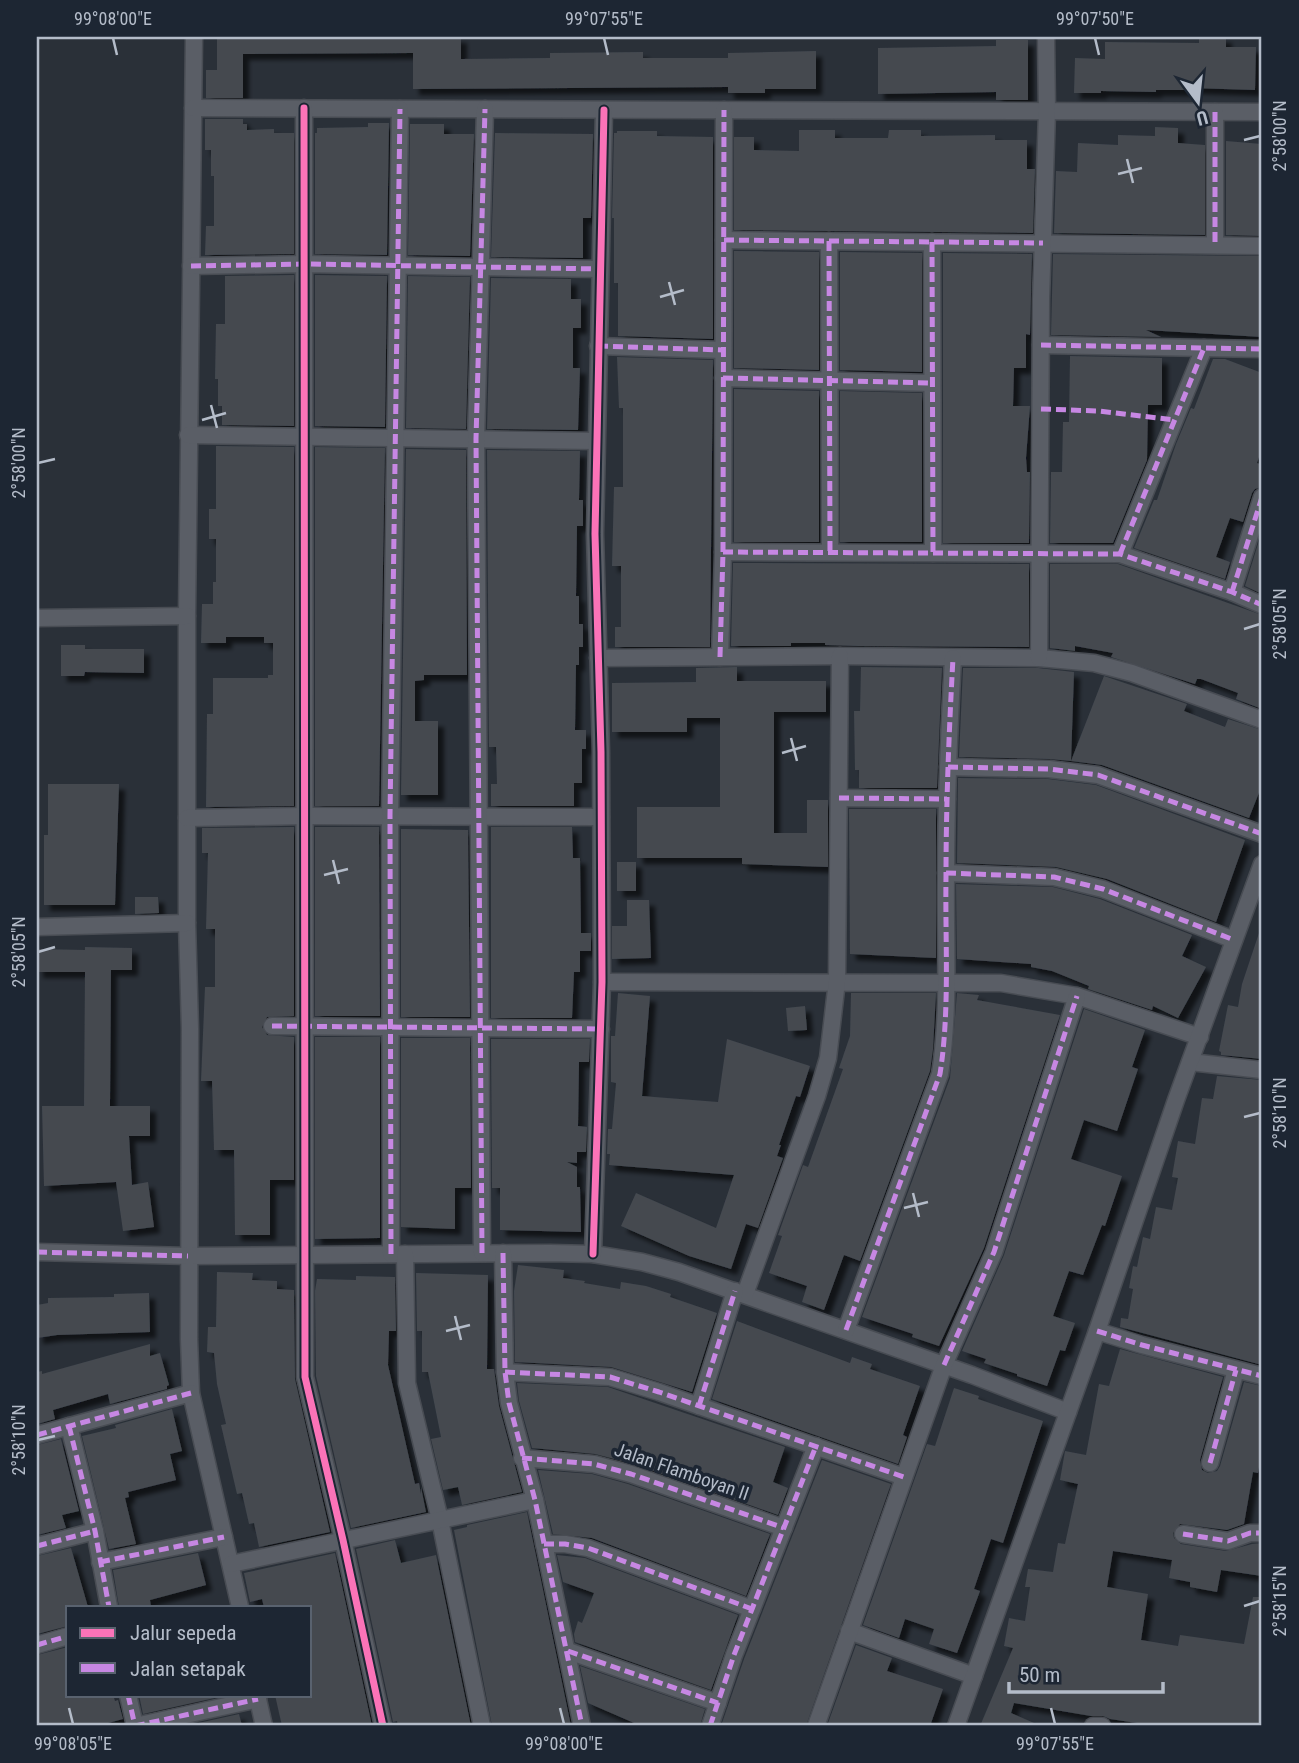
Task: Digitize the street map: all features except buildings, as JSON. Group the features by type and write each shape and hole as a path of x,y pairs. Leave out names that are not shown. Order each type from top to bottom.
{"street":[{"path":"194,37 187,616 187,923 190,1029 188,1256 191,1393 240,1606"},
{"path":"1039,658 1046,37"},
{"path":"193,108 1262,112"},
{"path":"304,108 305,1377 383,1726"},
{"path":"400,109 390,816 391,1027 398,1254 407,1383 440,1520 482,1726"},
{"path":"482,1253 476,439 485,109"},
{"path":"593,1254 602,982 595,534 604,110"},
{"path":"720,657 723,552 724,110"},
{"path":"1215,112 1215,245"},
{"path":"724,240 1262,246"},
{"path":"829,241 830,552"},
{"path":"932,242 933,553"},
{"path":"191,266 305,264 600,270"},
{"path":"1041,345 1262,349"},
{"path":"598,346 723,350"},
{"path":"1120,554 1204,348"},
{"path":"723,378 932,383"},
{"path":"188,435 596,441"},
{"path":"1232,592 1262,497"},
{"path":"723,552 1120,554 1262,605"},
{"path":"37,618 187,616"},
{"path":"699,1406 817,1096 828,1058 837,981 840,656"},
{"path":"598,658 1039,658 1094,663 1132,673 1262,720"},
{"path":"846,1330 940,1074 946,982 947,799 953,658"},
{"path":"948,767 1049,769 1098,775 1262,834"},
{"path":"839,798 947,799"},
{"path":"187,818 601,817"},
{"path":"956,1726 1262,864"},
{"path":"946,873 1054,877 1103,889 1234,940"},
{"path":"37,927 187,923"},
{"path":"602,982 1001,983 1077,996 1199,1037"},
{"path":"816,1726 944,1365 994,1252 1077,996"},
{"path":"272,1026 601,1029"},
{"path":"1190,1062 1262,1070"},
{"path":"37,1252 188,1256 593,1254 642,1262 740,1293 1068,1412"},
{"path":"503,1253 505,1372 509,1403 535,1500 582,1726"},
{"path":"1097,1331 1262,1376"},
{"path":"1210,1463 1236,1370"},
{"path":"505,1372 610,1377 904,1477"},
{"path":"37,1435 191,1393"},
{"path":"69,1426 95,1531 109,1606"},
{"path":"710,1726 752,1609 816,1446"},
{"name":"Jalan Flamboyan II","path":"522,1458 594,1464 631,1474 784,1528"},
{"path":"231,1564 535,1500"},
{"path":"37,1546 95,1531"},
{"path":"1183,1534 1228,1541 1250,1533 1262,1533"},
{"path":"100,1562 224,1537"},
{"path":"544,1545 565,1544 588,1548 752,1609"},
{"path":"849,1630 974,1676"},
{"path":"37,1645 66,1637"},
{"path":"568,1651 718,1703"},
{"path":"128,1696 135,1726 258,1697 264,1726"},
{"path":"1093,1726 1102,1726"}],"marked path":[{"path":"391,1254 390,816 400,109"},
{"path":"482,1253 476,439 485,109"},
{"path":"720,657 723,552 724,110"},
{"path":"1215,112 1215,245"},
{"path":"724,240 1043,243"},
{"path":"829,241 830,552"},
{"path":"932,242 933,553"},
{"path":"191,266 305,264 600,269"},
{"path":"1041,345 1262,349"},
{"path":"598,346 723,350"},
{"path":"1120,554 1204,348"},
{"path":"723,378 932,383"},
{"path":"1041,409 1099,411 1175,420"},
{"path":"1232,592 1262,497"},
{"path":"723,552 1120,554 1262,605"},
{"path":"846,1330 940,1074 946,1001 947,822 953,658"},
{"path":"948,767 1049,769 1098,775 1262,834"},
{"path":"839,798 947,799"},
{"path":"946,873 1054,877 1103,889 1234,940"},
{"path":"944,1365 994,1252 1077,996"},
{"path":"272,1026 601,1029"},
{"path":"37,1252 188,1256"},
{"path":"503,1253 505,1372 509,1403 535,1500 582,1726"},
{"path":"699,1406 735,1291"},
{"path":"1097,1331 1262,1376"},
{"path":"1210,1463 1236,1370"},
{"path":"505,1372 610,1377 904,1477"},
{"path":"37,1435 191,1393"},
{"path":"69,1426 95,1531 109,1606"},
{"path":"710,1726 734,1655 816,1446"},
{"path":"522,1458 594,1464 631,1474 784,1528"},
{"path":"37,1546 95,1531"},
{"path":"1183,1534 1228,1541 1250,1533 1262,1533"},
{"path":"100,1562 224,1537"},
{"path":"544,1544 588,1548 752,1609"},
{"path":"37,1645 66,1637"},
{"path":"568,1651 718,1703"},
{"path":"128,1696 135,1726"},
{"path":"135,1726 258,1699"}],"cycle path":[{"path":"304,108 305,1377 383,1726"},
{"path":"593,1254 602,982 601,752 595,534 604,110"}]}
